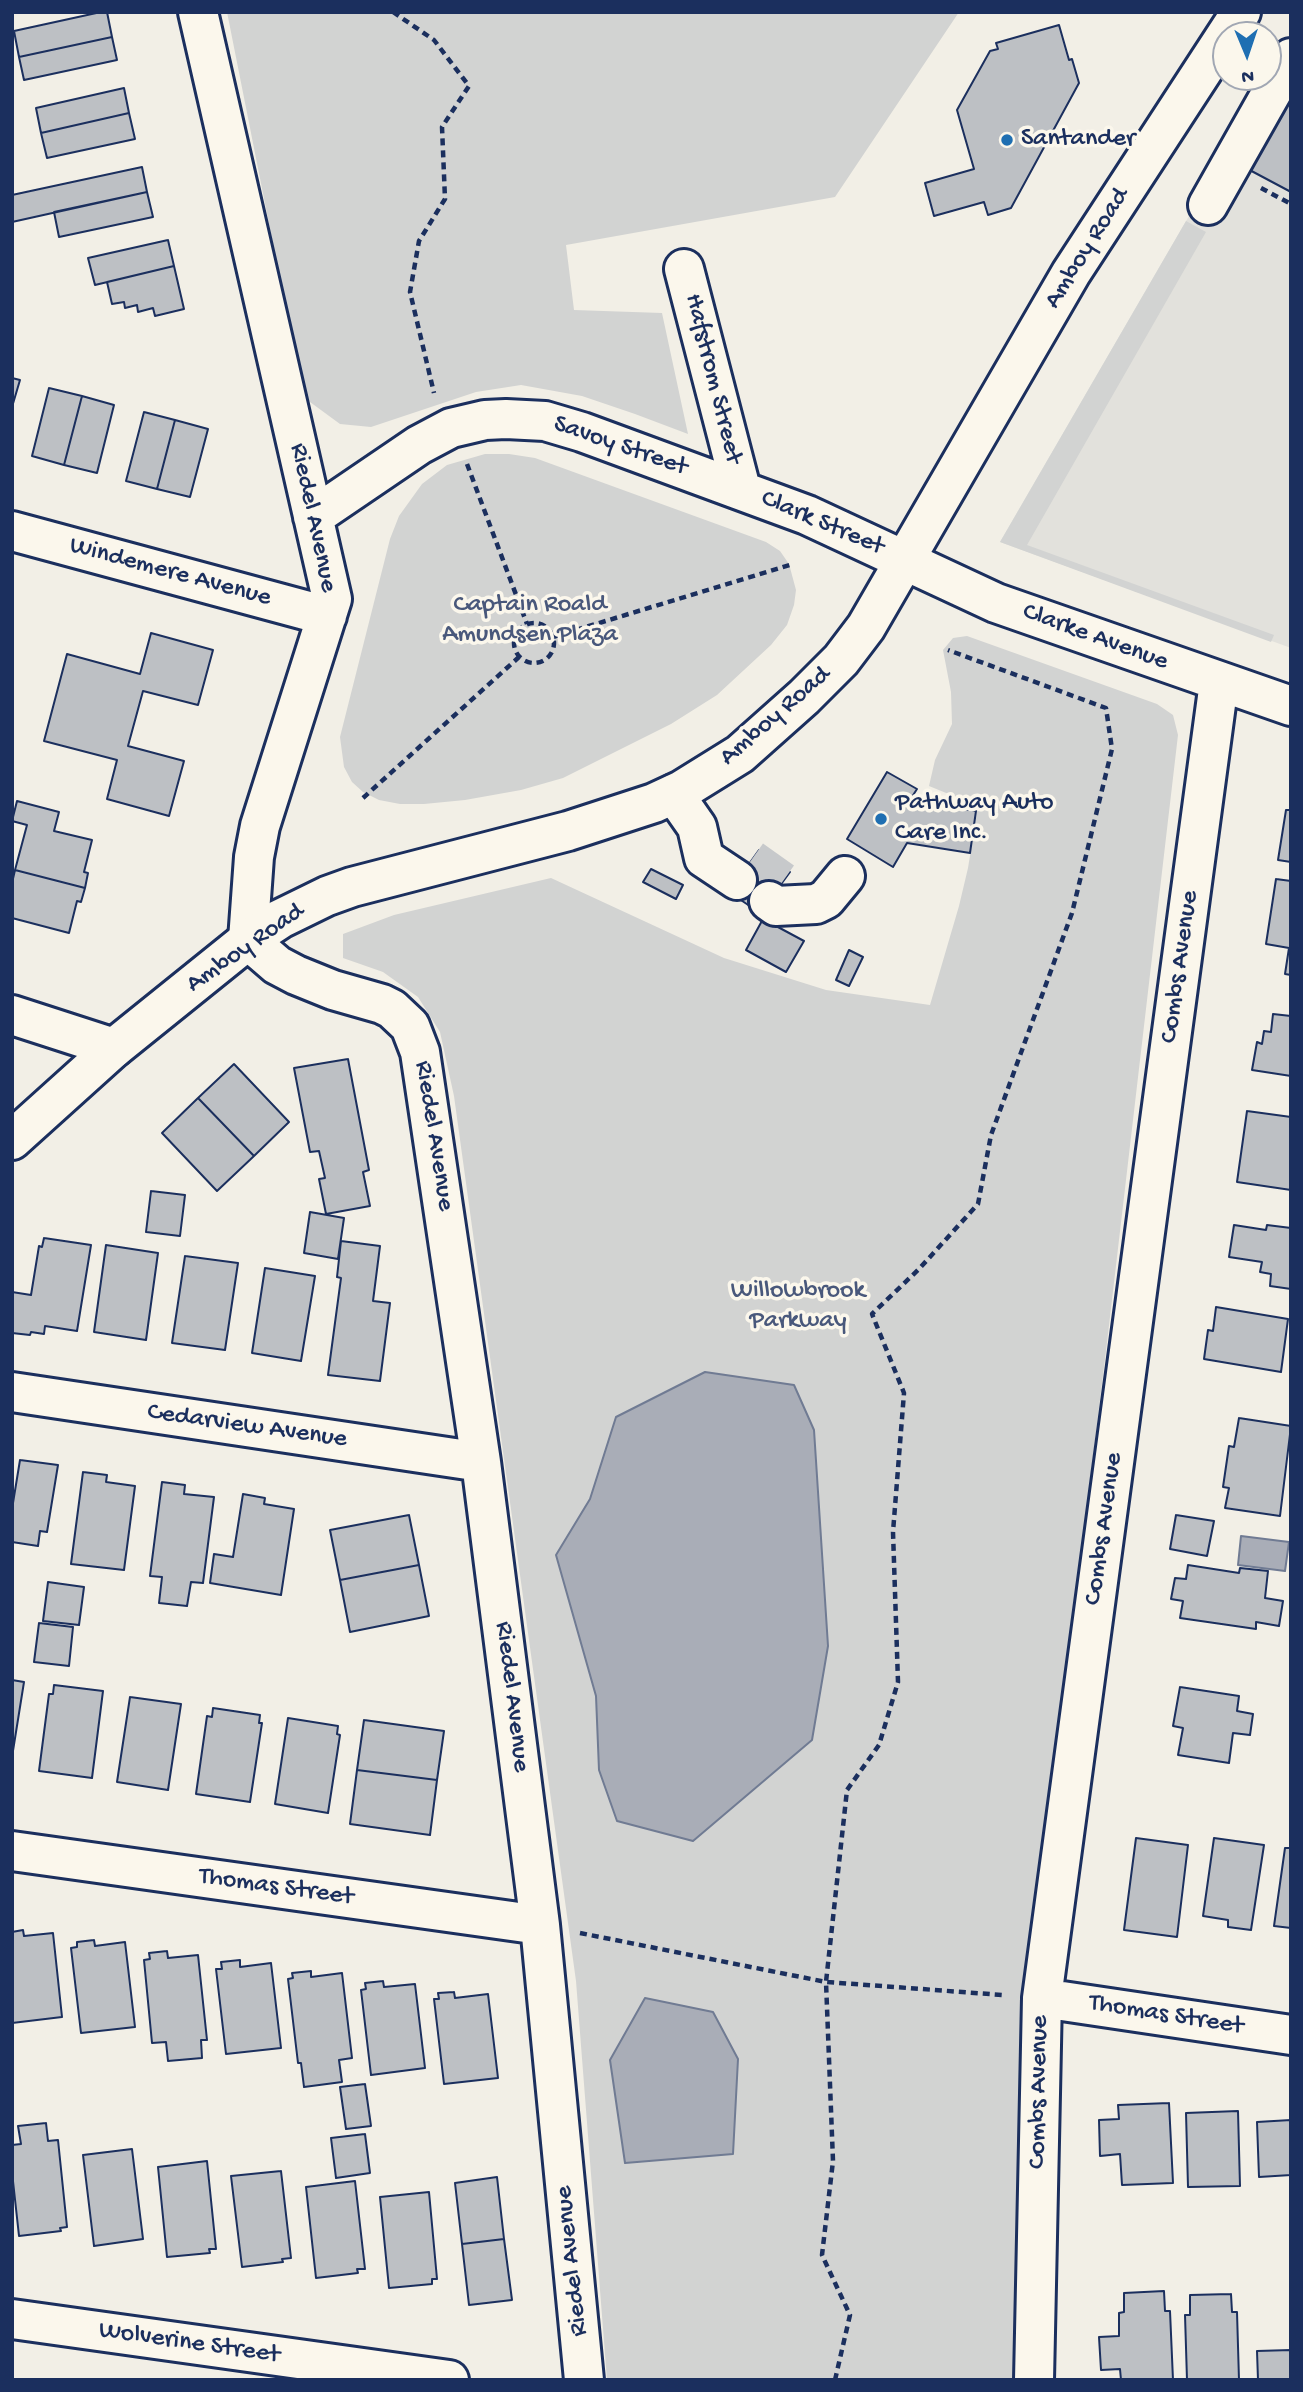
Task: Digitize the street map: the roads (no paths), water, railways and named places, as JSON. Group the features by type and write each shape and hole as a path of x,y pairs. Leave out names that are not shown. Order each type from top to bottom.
{"street":[{"name":"Riedel Avenue","path":"198,12 332,599 256,840 248,940 277,965 296,975 392,1009 410,1026 423,1066 481,1462 540,1925 584,2380"},
{"name":"Amboy Road","path":"12,1140 114,1048 248,940 299,909 352,887 627,814 674,794 740,754 824,678 866,627 1071,273 1241,12"},
{"path":"1208,205 1291,58"},
{"name":"Hafstrom Street","path":"684,269 741,489"},
{"name":"Savoy Street","path":"313,517 434,436 465,424 495,419 526,419 564,426 741,489"},
{"name":"Clark Street","path":"741,489 807,515 904,560"},
{"name":"Windemere Avenue","path":"12,531 327,616"},
{"name":"Clarke Avenue","path":"904,560 996,603 1291,706"},
{"name":"Combs Avenue","path":"1034,2380 1027,1996 1219,682"},
{"path":"674,794 697,827 721,838 745,870"},
{"path":"785,896 816,904 826,899 845,876"},
{"path":"12,1015 114,1048"},
{"name":"Cedarview Avenue","path":"12,1392 481,1462"},
{"name":"Thomas Street","path":"12,1851 540,1925"},
{"name":"Thomas Street","path":"1027,1996 1291,2035"},
{"name":"Wolverine Street","path":"12,2319 449,2380"}],"tunnel":[{"path":"752,859 783,881"}],"place":[{"name":"Santander","path":"1007,140"},
{"name":"Pathway Auto Care Inc.","path":"881,819"}],"park label":[{"name":"Captain Roald Amundsen Plaza","path":"530,621"},
{"name":"Willowbrook Parkway","path":"798,1307"}]}
